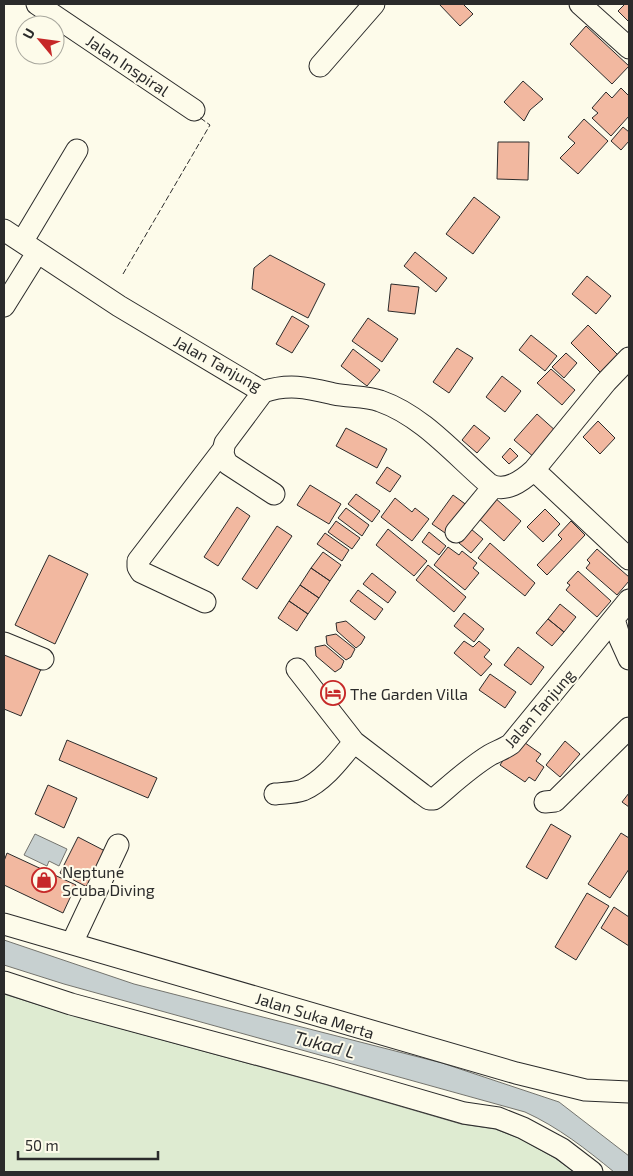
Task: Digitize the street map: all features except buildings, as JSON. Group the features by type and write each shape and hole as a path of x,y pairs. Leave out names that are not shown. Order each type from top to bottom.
{"street":[{"name":"Jalan Inspiral","path":"37,4 194,110"},
{"path":"320,66 374,4"},
{"path":"580,4 629,48"},
{"path":"4,306 77,150"},
{"name":"Jalan Tanjung","path":"4,230 119,306 263,392 279,387 299,387 378,400 398,408 436,435 493,487"},
{"path":"456,532 493,487 513,485 526,478 534,470 606,382 629,358"},
{"path":"204,602 141,572 138,567 138,561 223,450 225,443 263,392"},
{"path":"223,450 224,458 228,464 274,494"},
{"path":"534,470 629,560"},
{"name":"Jalan Tanjung","path":"354,742 429,798 434,799 470,769 511,744 629,600"},
{"path":"614,620 629,659"},
{"path":"4,643 43,659"},
{"path":"275,794 302,790 312,785 337,763 354,742 297,669"},
{"path":"545,802 555,801 629,728"},
{"path":"72,943 118,845"},
{"name":"Jalan Suka Merta","path":"4,924 516,1073 585,1090 629,1092"},
{"path":"4,982 71,1004 464,1113 498,1118 523,1128 562,1149 592,1172"}],"green space":[{"path":"4,994 68,1014 461,1124 495,1129 519,1138 555,1158 574,1172 4,1172"}],"water":[{"path":"35,834 67,849 59,866 49,861 47,866 24,855"},
{"name":"Tukad L","path":"4,940 134,984 442,1063 559,1102 629,1156 629,1172 614,1172 560,1132 525,1112 64,984 4,965"}],"fence":[{"path":"123,274 210,125 199,117"}],"place":[{"name":"The Garden Villa","path":"333,693"},
{"name":"Neptune Scuba Diving","path":"44,880"}]}
